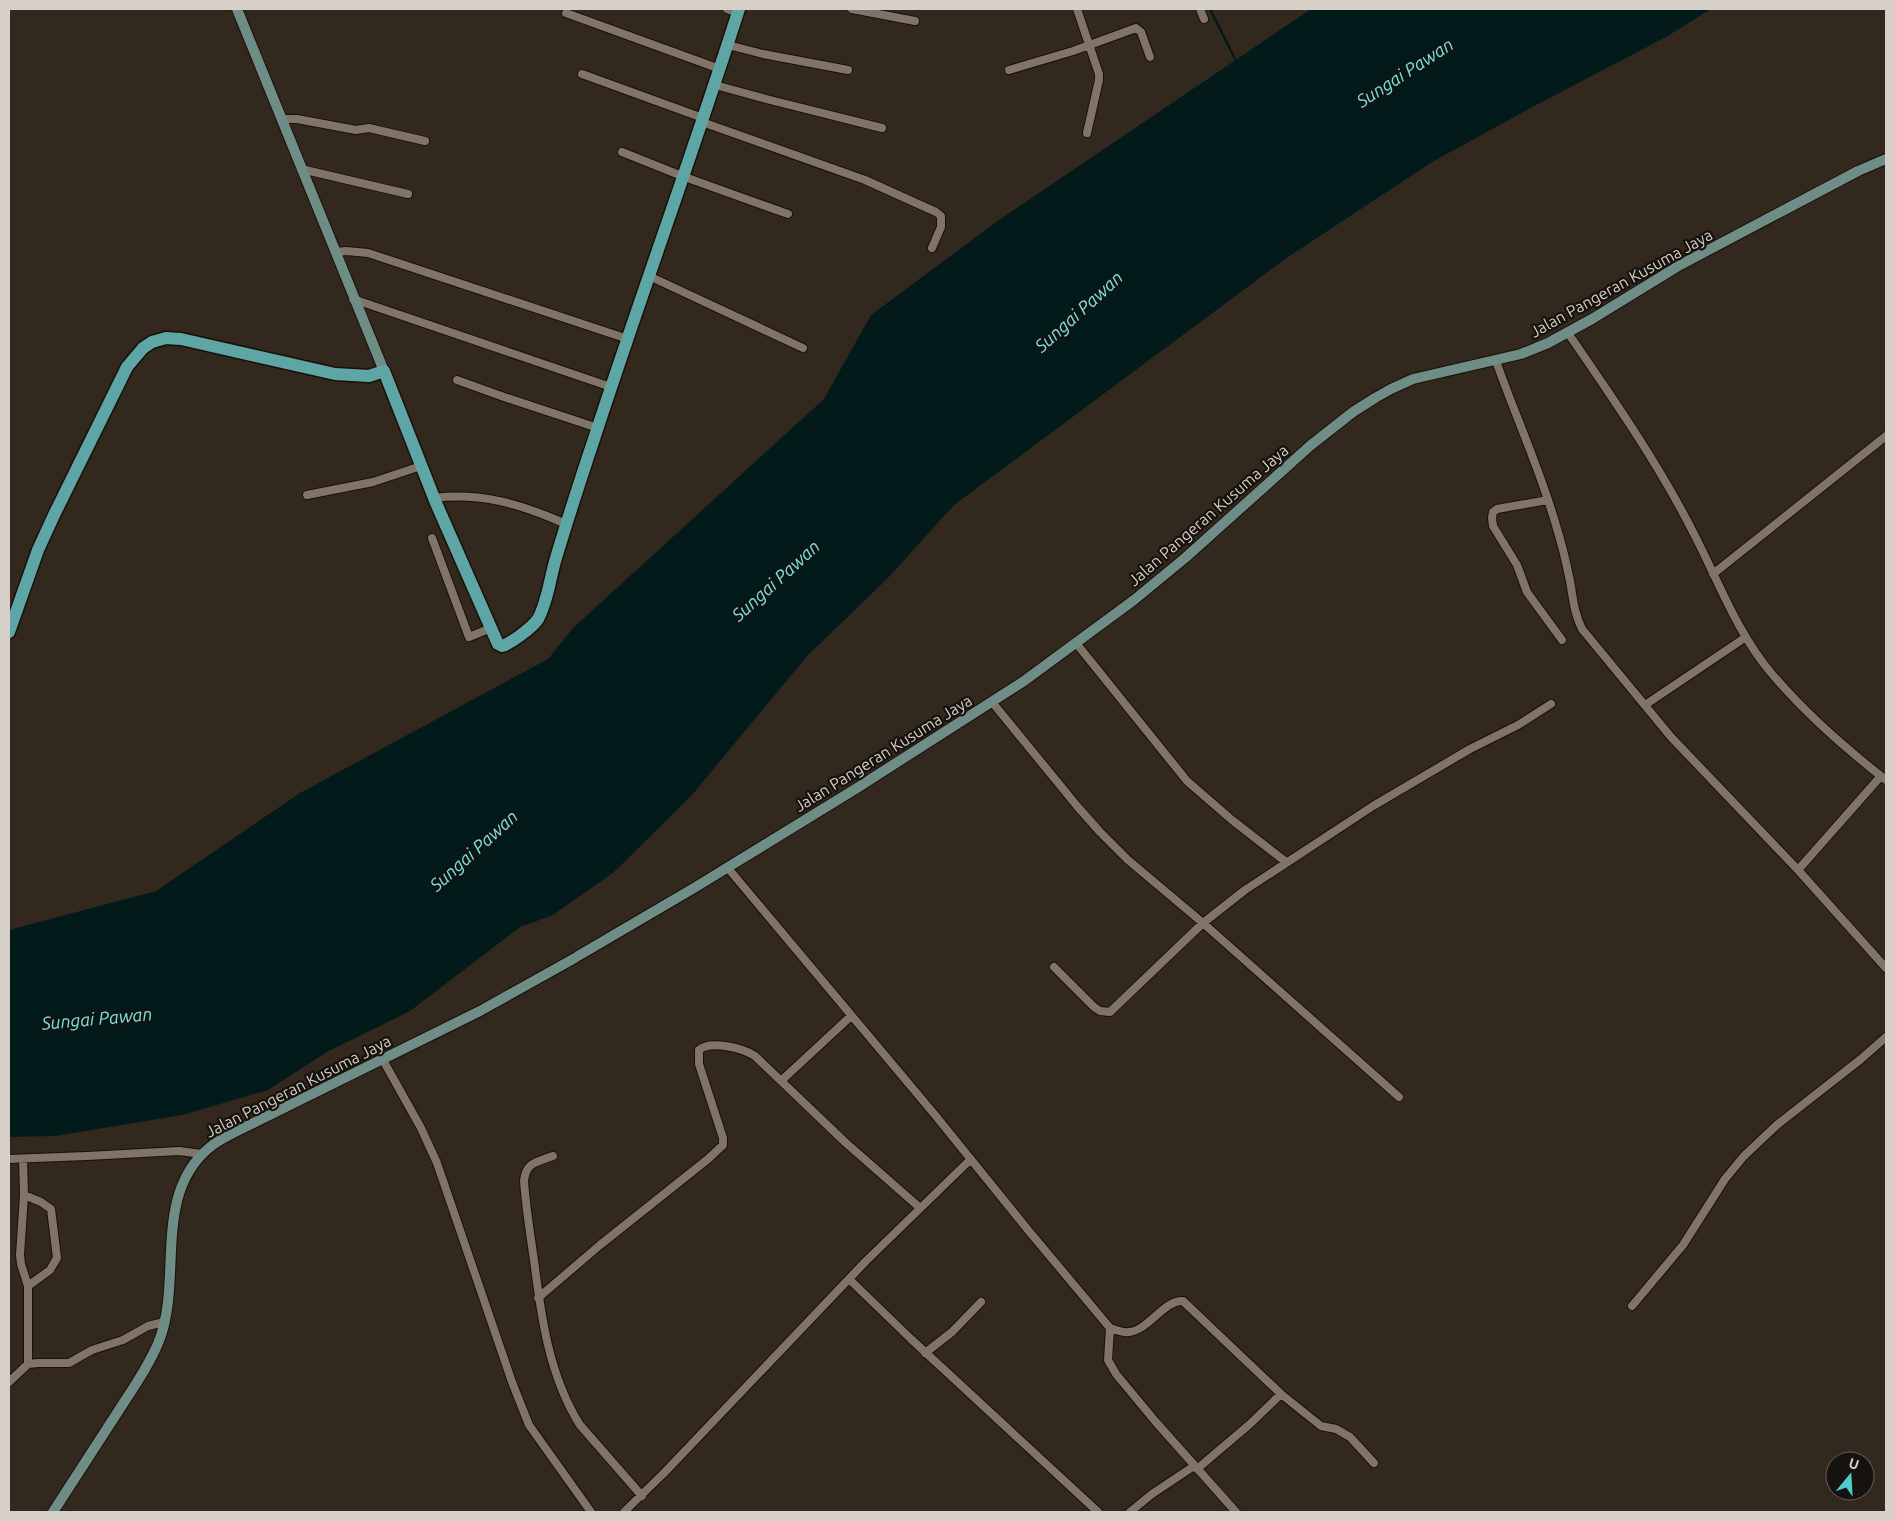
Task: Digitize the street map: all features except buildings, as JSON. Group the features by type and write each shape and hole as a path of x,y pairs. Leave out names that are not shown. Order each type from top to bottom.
{"main road":[{"path":"9,632 38,550 127,367 143,348 152,342 166,338 181,338 335,374 370,376 384,371 414,469 434,498 498,644 504,646 537,620 566,524 611,388 682,176 715,85 728,44 735,10"}],"street":[{"path":"237,9 336,252 353,299 384,371"},
{"path":"852,9 915,21"},
{"path":"1077,9 1097,66 1099,80 1087,133"},
{"path":"1200,9 1204,19"},
{"path":"566,13 720,69"},
{"path":"1009,70 1138,28 1150,57"},
{"path":"728,44 771,55 848,70"},
{"path":"582,74 866,180 936,212 941,216 941,222 932,248"},
{"path":"715,85 882,128"},
{"path":"281,119 297,119 356,130 368,128 424,141"},
{"path":"622,152 788,214"},
{"name":"Jalan Pangeran Kusuma Jaya","path":"54,1512 150,1360 159,1342 169,1294 173,1233 178,1197 189,1171 202,1154 220,1140 480,1011 576,957 727,867 992,702 1076,643 1185,558 1311,445 1353,412 1403,383 1528,352 1568,333 1680,265 1886,158"},
{"path":"301,169 408,194"},
{"path":"336,252 368,253 628,339"},
{"path":"649,276 803,348"},
{"path":"353,299 611,388"},
{"path":"1568,333 1619,408 1664,481 1693,532 1725,600 1746,637 1772,675 1837,739 1884,778 1798,870"},
{"path":"1496,361 1548,500 1562,546 1578,621 1588,638 1671,737 1798,870 1886,968"},
{"path":"458,380 598,428"},
{"path":"1713,574 1886,436"},
{"path":"307,495 373,482 414,469"},
{"path":"434,498 480,498 506,502 521,505 566,524"},
{"path":"1548,500 1497,509 1493,512 1492,518 1493,526 1517,565 1527,592 1562,640"},
{"path":"432,538 470,636 491,628"},
{"path":"1645,705 1746,637"},
{"path":"1076,643 1187,782 1286,862"},
{"path":"992,702 1100,832 1128,860 1204,923 1398,1098"},
{"path":"1054,968 1094,1007 1100,1011 1110,1012 1204,923 1245,890 1389,796 1470,749 1518,725 1551,704"},
{"path":"727,867 1110,1328 1122,1332 1132,1332 1173,1303 1183,1302 1281,1394 1321,1426 1336,1429 1350,1437 1374,1463"},
{"path":"782,1080 851,1016"},
{"path":"1632,1306 1683,1245 1725,1179 1744,1156 1778,1124 1886,1037"},
{"path":"538,1298 723,1145 723,1138 698,1064 700,1048 705,1046 737,1048 747,1051 782,1080 846,1143 919,1207"},
{"path":"383,1060 421,1128 437,1163 512,1382 529,1425 590,1512"},
{"path":"9,1159 179,1150 202,1154"},
{"path":"553,1156 532,1164 525,1172 524,1181 538,1298 557,1374 573,1414 642,1496"},
{"path":"23,1159 24,1195 20,1264 28,1286 28,1364"},
{"path":"624,1512 633,1509 642,1496 849,1279 919,1207 970,1159"},
{"path":"24,1195 41,1202 51,1210 57,1258 50,1270 28,1286"},
{"path":"849,1279 1098,1512"},
{"path":"926,1352 952,1332 981,1302"},
{"path":"9,1382 28,1364 69,1363 92,1350 123,1340 148,1326 164,1322"},
{"path":"1110,1328 1111,1338 1108,1354 1111,1367 1155,1421 1236,1512"},
{"path":"1130,1512 1152,1494 1196,1468 1250,1424 1281,1394"}],"water":[{"name":"Sungai Pawan","path":"1311,9 1711,9 1666,37 1432,162 1285,259 954,505 886,580 807,656 692,795 614,872 553,915 520,927 410,1011 327,1052 268,1090 182,1115 55,1136 9,1137 9,930 156,891 300,793 548,659 573,628 824,399 871,315 999,220"}],"waterway":[{"path":"1210,9 1236,61"}]}
